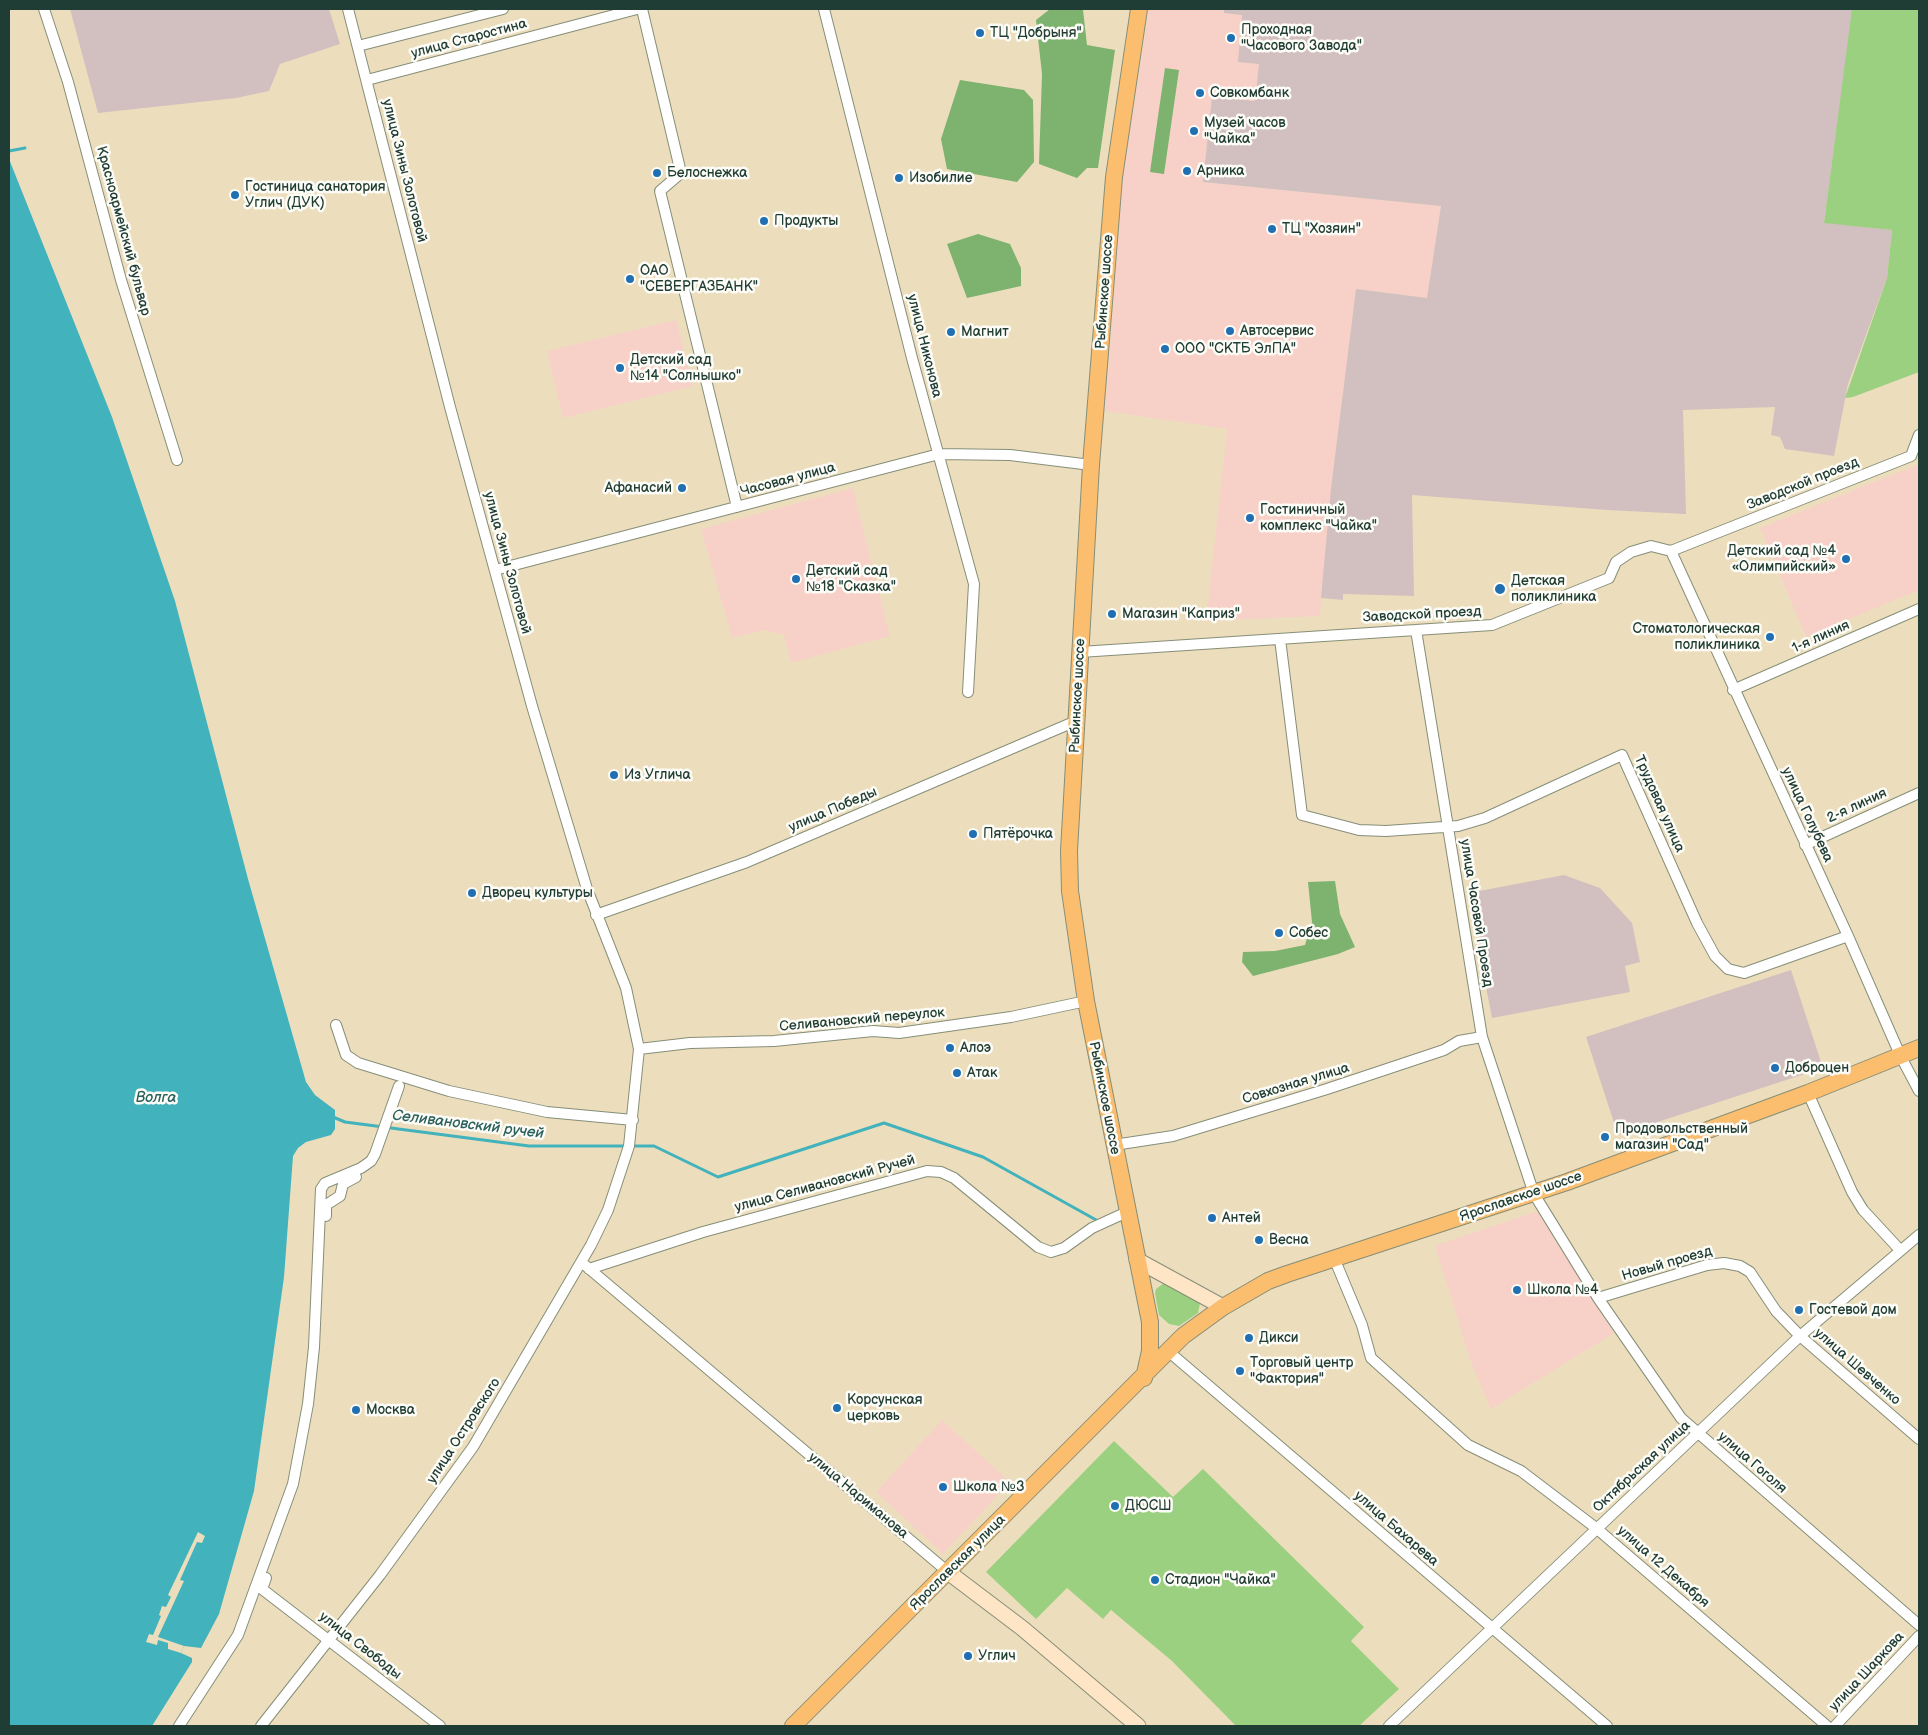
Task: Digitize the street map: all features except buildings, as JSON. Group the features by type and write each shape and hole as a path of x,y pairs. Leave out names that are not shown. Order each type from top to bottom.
{"main road":[{"name":"Рыбинское шоссе","path":"1139,9 1114,176 1091,465 1069,851 1070,891 1086,1001 1151,1336 1144,1378"},
{"name":"Ярославское шоссе","path":"1144,1378 1168,1351 1195,1326 1268,1281 1534,1194 1808,1093 1901,1057 1919,1048"},
{"path":"1137,1260 1223,1307"},
{"name":"Ярославская улица","path":"793,1726 1144,1378"},
{"name":"улица Нариманова","path":"948,1572 1022,1628 1138,1726"}],"street":[{"name":"Красноармейский бульвар","path":"44,9 68,82 121,280 177,460"},
{"name":"улица Зины Золотовой","path":"348,9 450,407 560,804 596,915 626,988 639,1049 633,1120"},
{"name":"улица Старостина","path":"358,46 503,9"},
{"name":"улица Старостина","path":"367,80 637,9"},
{"path":"642,9 680,173 660,191 737,507"},
{"name":"улица Никонова","path":"824,9 920,386 974,584 968,692"},
{"name":"Заводской проезд","path":"1080,652 1473,627 1502,622 1609,578 1616,562 1631,552 1651,546 1671,551 1911,456 1919,436"},
{"name":"Часовая улица","path":"495,570 939,454 1010,455 1091,465"},
{"name":"улица Голубева","path":"1671,551 1733,690 1848,936 1901,1057 1919,1091"},
{"name":"1-я линия","path":"1733,690 1919,609"},
{"name":"улица Часовой Проезд","path":"1416,630 1482,1037 1534,1194"},
{"name":"Трудовая улица","path":"1280,639 1302,815 1359,830 1386,831 1449,828 1485,818 1622,755 1697,923 1715,956 1728,969 1744,973 1848,936"},
{"name":"улица Победы","path":"596,915 747,862 1076,721"},
{"name":"2-я линия","path":"1805,845 1919,793"},
{"name":"Селивановский переулок","path":"639,1049 690,1043 774,1041 873,1031 899,1033 1011,1017 1086,1001"},
{"path":"336,1025 346,1055 358,1063 449,1091 547,1112 633,1120"},
{"name":"Совхозная улица","path":"1114,1145 1173,1136 1327,1089 1444,1050 1459,1041 1482,1037"},
{"path":"179,1726 238,1635 294,1484 308,1404 314,1347 321,1189 325,1183 361,1168 371,1161 399,1086"},
{"path":"1808,1093 1852,1192 1863,1210 1900,1250"},
{"name":"улица Островского","path":"261,1726 380,1575 473,1447 585,1265 617,1186 629,1146 633,1120"},
{"name":"улица Селивановский Ручей","path":"585,1265 927,1171 941,1172 954,1178 1038,1247 1051,1252 1064,1248 1092,1228 1127,1212"},
{"name":"улица Свободы","path":"359,1176 346,1181 343,1184 340,1196 326,1206 320,1348 306,1451 288,1523 262,1589 440,1726"},
{"name":"улица Гоголя","path":"1534,1194 1598,1298 1681,1418 1919,1625"},
{"name":"Октябрьская улица","path":"1389,1726 1800,1336 1919,1235"},
{"name":"улица 12 Декабря","path":"1334,1258 1362,1325 1371,1358 1468,1445 1521,1471 1596,1528 1827,1726"},
{"name":"Новый проезд","path":"1598,1298 1707,1265 1732,1263 1750,1272 1776,1311 1800,1336"},
{"name":"улица Нариманова","path":"585,1265 948,1572"},
{"name":"улица Шевченко","path":"1800,1336 1919,1439"},
{"name":"улица Бахарева","path":"1168,1351 1607,1726"},
{"name":"улица Шаркова","path":"1835,1726 1919,1636"}],"shaded area":[{"path":"70,9 329,9 340,44 280,64 269,91 236,98 98,113"},
{"path":"1149,9 1224,9 1224,13 1243,15 1238,62 1259,64 1255,101 1212,97 1203,182 1441,206 1427,298 1356,289 1331,488 1320,616 1206,621 1227,429 1105,411 1123,176"},
{"path":"1224,9 1853,9 1824,222 1892,230 1887,278 1848,384 1834,456 1785,449 1780,437 1771,435 1775,407 1683,410 1686,514 1412,495 1414,596 1343,594 1343,600 1321,598 1331,488 1356,289 1427,298 1441,206 1203,182 1212,97 1255,101 1259,64 1238,62 1242,15 1224,13"},
{"name":"Детский сад №14 \"Солнышко\"","path":"676,320 693,386 563,418 547,351"},
{"name":"Детский сад №4 «Олимпийский»","path":"1919,464 1919,590 1806,637 1760,528"},
{"name":"Детский сад №18 \"Сказка\"","path":"853,488 890,636 791,663 784,635 764,630 732,638 701,529"},
{"path":"1564,875 1600,888 1632,923 1640,962 1625,966 1630,992 1492,1018 1478,946 1479,891"},
{"path":"1791,970 1823,1068 1618,1135 1586,1037"},
{"name":"Школа №4","path":"1537,1211 1614,1333 1491,1409 1471,1362 1435,1246"},
{"name":"Школа №3","path":"942,1420 1010,1482 943,1554 876,1492"}],"green space":[{"path":"1050,9 1083,10 1087,45 1115,50 1098,168 1087,168 1077,178 1039,164 1042,74 1036,20"},
{"path":"1852,9 1919,9 1919,372 1853,397 1845,398 1887,278 1892,230 1824,223"},
{"path":"1165,68 1179,70 1164,174 1150,172"},
{"path":"960,80 1024,90 1033,100 1034,162 1017,182 947,169 941,139"},
{"path":"978,234 1010,244 1021,268 1021,286 967,298 947,244"},
{"path":"1335,881 1340,914 1355,947 1338,954 1253,976 1242,962 1243,952 1275,951 1305,945 1312,922 1308,882"},
{"path":"1164,1283 1200,1303 1198,1313 1179,1326 1169,1324 1159,1315 1155,1293 1156,1289"},
{"name":"Стадион \"Чайка\"","path":"1114,1441 1173,1497 1203,1469 1364,1627 1351,1641 1399,1689 1359,1726 1236,1726 1172,1661 1111,1610 1103,1619 1067,1588 1036,1619 986,1572"}],"water":[{"name":"Волга","path":"9,159 112,417 175,601 248,879 306,1082 315,1095 335,1110 335,1129 331,1135 306,1142 298,1148 293,1156 284,1277 254,1491 219,1614 201,1648 184,1646 181,1653 192,1658 192,1662 152,1726 9,1726"}],"pier":[{"path":"198,1532 205,1536 202,1543 197,1542 180,1580 184,1581 158,1637 184,1646 181,1653 168,1649 168,1643 158,1640 157,1645 146,1642 149,1634 153,1635 161,1616 159,1615 162,1606 166,1607 171,1597 168,1595"}],"waterway":[{"path":"9,151 25,148"},
{"name":"Селивановский ручей","path":"333,1117 345,1122 529,1146 654,1146 718,1177 884,1123 983,1157 1098,1221"}],"place":[{"name":"ТЦ \"Добрыня\"","path":"980,33"},
{"name":"Проходная \"Часового 3авода\"","path":"1231,38"},
{"name":"Совкомбанк","path":"1200,93"},
{"name":"Музей часов \"Чайка\"","path":"1194,131"},
{"name":"Арника","path":"1187,171"},
{"name":"Белоснежка","path":"657,173"},
{"name":"Изобилие","path":"899,178"},
{"name":"Гостиница санатория Углич (ДУК)","path":"235,195"},
{"name":"Продукты","path":"764,221"},
{"name":"ТЦ \"Хозяин\"","path":"1272,229"},
{"name":"ОАО \"СЕВЕРГАЗБАНК\"","path":"630,279"},
{"name":"Автосервис","path":"1230,331"},
{"name":"Магнит","path":"951,332"},
{"name":"ООО \"СКТБ ЭлПА\"","path":"1165,349"},
{"name":"Детский сад №14 \"Солнышко\"","path":"620,368"},
{"name":"Афанасий","path":"682,488"},
{"name":"Гостиничный комплекс \"Чайка\"","path":"1250,518"},
{"name":"Детский сад №4 «Олимпийский»","path":"1846,559"},
{"name":"Детский сад №18 \"Сказка\"","path":"796,579"},
{"name":"Детская поликлиника","path":"1500,589"},
{"name":"Магазин \"Каприз\"","path":"1112,614"},
{"name":"Стоматологическая поликлиника","path":"1770,637"},
{"name":"Из Углича","path":"614,775"},
{"name":"Пятёрочка","path":"973,834"},
{"name":"Дворец культуры","path":"472,893"},
{"name":"Собес","path":"1279,933"},
{"name":"Алоэ","path":"950,1048"},
{"name":"Доброцен","path":"1775,1068"},
{"name":"Атак","path":"957,1073"},
{"name":"Продовольственный магазин \"Сад\"","path":"1605,1137"},
{"name":"Антей","path":"1212,1218"},
{"name":"Весна","path":"1259,1240"},
{"name":"Школа №4","path":"1517,1290"},
{"name":"Гостевой дом","path":"1799,1310"},
{"name":"Дикси","path":"1249,1338"},
{"name":"Торговый центр \"Фактория\"","path":"1240,1371"},
{"name":"Корсунская церковь","path":"837,1408"},
{"name":"Москва","path":"356,1410"},
{"name":"Школа №3","path":"943,1487"},
{"name":"ДЮСШ","path":"1115,1506"},
{"name":"Стадион \"Чайка\"","path":"1155,1580"},
{"name":"Углич","path":"968,1656"}]}
